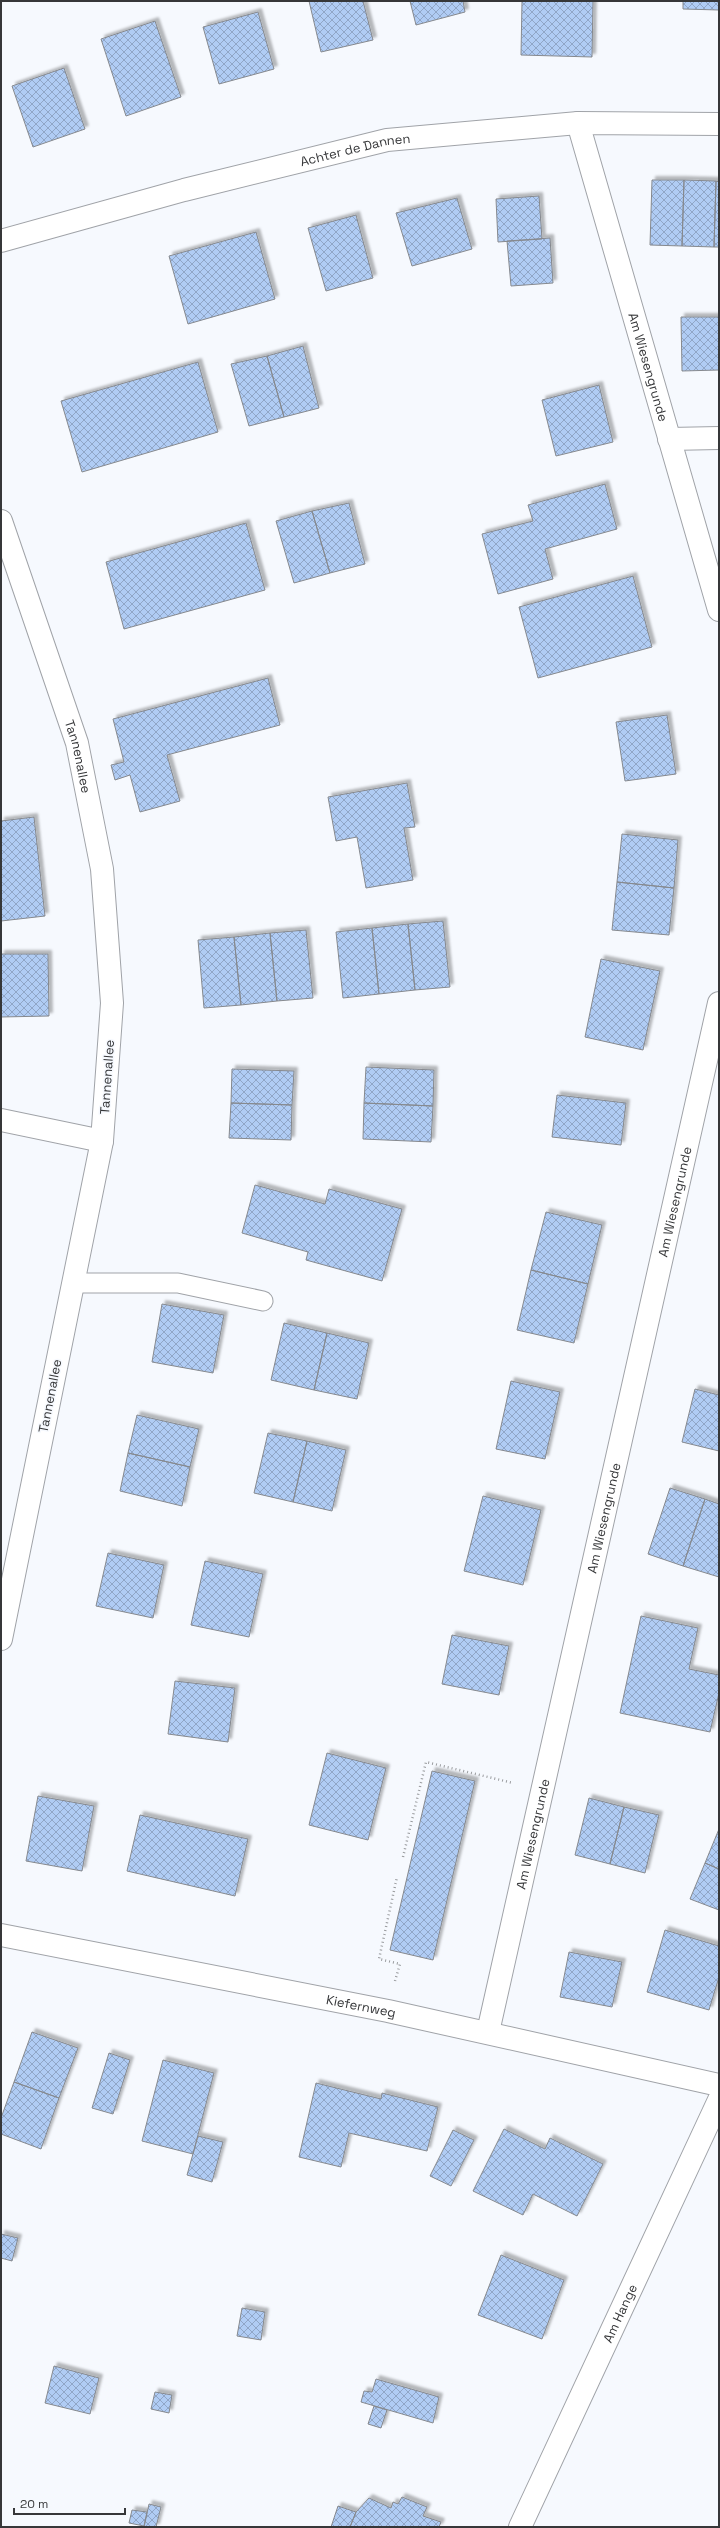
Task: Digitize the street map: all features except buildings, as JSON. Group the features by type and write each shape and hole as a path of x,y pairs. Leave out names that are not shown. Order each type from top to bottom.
{"street":[{"name":"Achter de Dannen","path":"1,241 184,190 387,140 578,123 719,124"},
{"name":"Am Wiesengrunde","path":"578,123 719,610"},
{"path":"669,438 719,438"},
{"name":"Tannenallee","path":"1,521 77,743 102,869 112,1003 102,1141 1,1639"},
{"name":"Am Wiesengrunde","path":"488,2032 719,1003"},
{"path":"1,1120 102,1141"},
{"name":"Kiefernweg","path":"1,1935 388,2011 488,2032 719,2085"},
{"name":"Am Hange","path":"520,2527 719,2100"}],"lane":[{"path":"73,1283 178,1283 263,1301"}],"path":[{"path":"403,1857 426,1762 542,1790"},
{"path":"388,2011 400,1964 379,1959 397,1877"}]}
